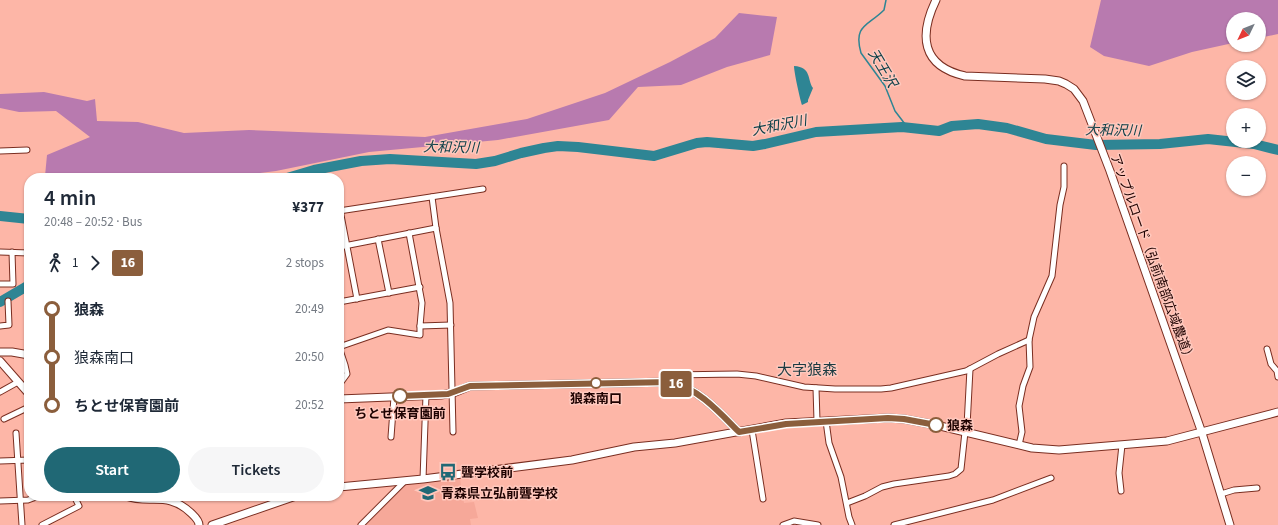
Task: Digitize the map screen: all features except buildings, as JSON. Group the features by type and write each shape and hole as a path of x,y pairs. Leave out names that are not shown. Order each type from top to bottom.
{"street":[{"name":"アップルロード（弘前南部広域農道）","path":"936,0 928,17 925,36 930,53 941,66 957,74 965,76 1045,78 1059,81 1066,84 1078,94 1083,101 1109,168 1202,433 1230,525"},
{"path":"0,151 27,150"},
{"path":"1019,445 1022,432 1019,406 1023,386 1030,367 1029,340 1034,317 1052,276 1060,205 1064,187 1064,166"},
{"path":"344,209 483,189"},
{"path":"432,197 436,228 450,303 453,432"},
{"path":"346,245 436,228"},
{"path":"344,345 388,330 420,335 422,303 410,233"},
{"path":"344,235 357,299"},
{"path":"378,239 388,293"},
{"path":"0,252 24,253"},
{"path":"0,284 13,284 12,252"},
{"path":"344,301 420,287"},
{"path":"0,326 9,325 8,301"},
{"path":"420,326 451,325"},
{"path":"671,382 671,375 736,374 756,376 791,384 834,390 891,388 966,371 1029,340"},
{"path":"1267,349 1269,360 1277,371 1278,378"},
{"path":"0,352 24,354"},
{"path":"0,361 24,389"},
{"path":"344,362 346,374 344,377"},
{"path":"847,503 894,484 955,474 961,469 967,426 970,369"},
{"path":"0,392 18,382"},
{"path":"344,399 452,393 470,386 671,382 682,386 707,400 739,432"},
{"path":"816,388 817,421"},
{"path":"423,479 426,395"},
{"path":"391,437 394,397"},
{"path":"4,419 24,409"},
{"path":"344,486 423,479 566,461 634,447 675,443 786,424 817,421 888,418 904,419 1044,450 1059,450 1167,441 1278,412"},
{"path":"826,421 829,443 841,477 852,525"},
{"path":"752,430 763,499"},
{"path":"16,434 22,525"},
{"path":"1121,491 1119,473 1122,445"},
{"path":"0,461 24,460"},
{"path":"894,525 993,500 1051,478"},
{"path":"361,525 406,480"},
{"path":"1221,494 1234,490 1257,488"},
{"path":"0,501 24,500"},
{"path":"42,525 79,506 76,501"},
{"path":"172,501 188,510 199,522 199,525"},
{"path":"212,525 279,501"},
{"path":"783,525 794,521 818,525"}],"shaded area":[{"path":"1101,0 1278,0 1278,34 1266,37 1266,12 1226,12 1226,45 1192,52 1149,66 1104,56 1090,47"},
{"path":"739,13 777,17 770,55 727,67 681,85 638,87 609,120 498,140 369,152 259,173 45,173 47,155 90,137 56,111 19,112 0,108 0,94 44,92 87,101 95,99 97,121 138,122 184,133 249,130 425,137 527,119 605,93 670,62 715,38"},
{"name":"青森県立弘前聾学校","path":"460,479 464,503 474,502 478,518 470,519 471,525 362,525 403,484 421,484"}],"water":[{"path":"794,66 800,67 806,71 813,88 808,102 802,105 797,86"}],"waterway":[{"name":"天王沢","path":"886,0 884,10 861,31 859,44 861,53 885,86 895,111 908,128"},
{"name":"大和沢川","path":"304,173 361,161 390,159 476,164 558,146 654,156 697,143 707,142 753,146 816,132 902,127 939,131 952,126 978,124 1007,128 1046,139 1096,145 1160,144 1208,139 1254,144 1278,150"},
{"name":"大和沢川","path":"0,216 24,218"},
{"path":"0,302 24,288"}],"bus line":[{"name":"16","path":"400,396 448,394 466,386 671,382 682,386 707,400 739,432 786,424 817,421 888,418 904,419 936,425"}],"place":[{"name":"狼森南口","path":"596,383"},
{"name":"ちとせ保育園前","path":"400,396"},
{"name":"狼森","path":"936,425"},
{"name":"聾学校前","path":"448,472"},
{"name":"青森県立弘前聾学校","path":"428,493"}],"district":[{"name":"大字狼森","path":"807,370"}]}
